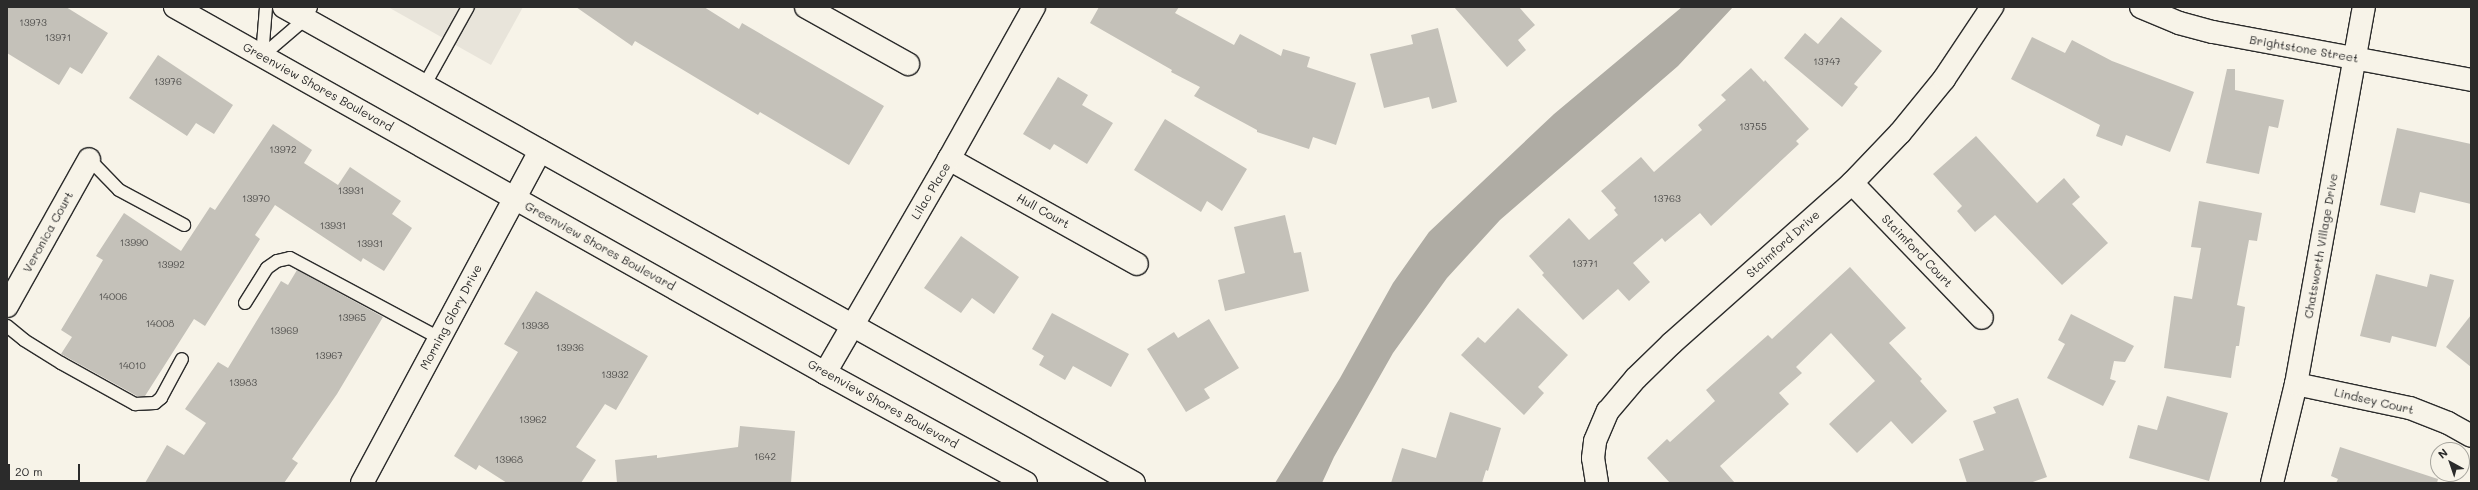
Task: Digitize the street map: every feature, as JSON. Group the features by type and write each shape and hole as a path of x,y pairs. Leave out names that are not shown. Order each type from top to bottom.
{"street":[{"name":"Greenview Shores Boulevard","path":"175,7 824,373 1026,483"},
{"path":"284,7 308,13 424,86 850,326 1134,483"},
{"path":"806,7 908,64"},
{"name":"Lilac Place","path":"824,373 850,326 949,159 1034,7"},
{"name":"Staimford Drive","path":"1597,483 1594,458 1600,425 1608,411 1636,378 1672,343 1852,183 1900,133 1944,79 1992,7"},
{"name":"Brightstone Street","path":"2141,7 2179,22 2213,32 2471,80"},
{"name":"Chatsworth Village Drive","path":"2272,483 2296,384 2364,7"},
{"name":"Morning Glory Drive","path":"364,482 439,338 540,151"},
{"name":"Veronica Court","path":"7,306 89,159"},
{"name":"Hull Court","path":"949,159 1137,264"},
{"name":"Staimford Court","path":"1852,183 1982,318"},
{"name":"Lindsey Court","path":"2296,384 2410,408 2448,423 2471,436"}],"lane":[{"path":"262,56 266,7"},
{"path":"424,86 468,7"},
{"path":"262,56 308,13"},
{"path":"89,159 119,190 184,225"},
{"path":"245,303 267,268 277,261 290,258 439,338"},
{"path":"7,326 24,340 61,363 135,404 155,403 161,398 182,359"}],"shaded area":[{"path":"388,7 523,7 491,65"},
{"path":"1682,7 1733,7 1678,66 1500,220 1447,278 1393,353 1334,457 1322,483 1275,483 1340,378 1393,283 1429,232 1554,114"}],"building":[{"path":"7,7 66,7 108,33 82,74 70,67 59,85 7,53"},
{"path":"576,7 704,7 739,29 742,23 884,106 849,165 760,112 758,115 635,41 632,46"},
{"path":"1099,7 1179,7 1175,13 1234,45 1240,34 1281,56 1283,49 1310,57 1307,67 1356,83 1336,145 1313,137 1309,149 1257,132 1257,130 1194,96 1200,87 1171,72 1172,70 1090,23"},
{"path":"1454,7 1519,7 1535,25 1518,40 1526,50 1507,67"},
{"path":"1841,17 1882,51 1854,84 1858,87 1842,107 1784,58 1805,33 1818,44"},
{"path":"1438,28 1457,102 1432,109 1429,97 1384,108 1370,54 1413,44 1411,35"},
{"path":"2032,37 2065,53 2072,40 2112,61 2194,92 2170,152 2126,135 2122,146 2096,136 2100,125 2011,79"},
{"path":"158,55 233,105 214,134 196,123 187,136 129,98"},
{"path":"1751,68 1764,82 1765,80 1809,129 1796,141 1799,144 1711,226 1700,213 1665,242 1662,238 1633,263 1650,282 1629,301 1618,289 1583,320 1542,275 1544,273 1529,256 1569,218 1589,240 1618,215 1614,210 1616,208 1601,191 1641,157 1654,172 1702,130 1698,125 1726,100 1721,95"},
{"path":"2227,69 2235,69 2235,90 2284,100 2278,128 2269,126 2259,174 2206,163"},
{"path":"1058,77 1088,95 1082,105 1113,123 1087,164 1054,144 1050,150 1023,134"},
{"path":"1165,119 1247,169 1222,211 1207,201 1201,212 1134,170"},
{"path":"273,124 312,150 304,163 338,185 350,167 401,201 392,214 412,228 384,271 363,258 361,262 275,205 255,235 260,239 205,326 194,319 145,396 137,396 61,354 72,337 61,330 103,260 96,256 124,213 181,251 210,207 215,210"},
{"path":"2397,128 2471,144 2471,204 2420,192 2415,213 2380,205"},
{"path":"1976,136 2037,203 2064,178 2080,197 2072,204 2108,243 2062,285 1995,215 1975,232 1957,211 1962,206 1933,174"},
{"path":"2199,201 2262,213 2257,241 2249,240 2237,305 2245,307 2239,346 2236,346 2231,378 2164,368 2174,296 2192,299 2201,248 2191,247"},
{"path":"1285,215 1294,253 1301,252 1309,291 1225,311 1218,280 1245,273 1234,227"},
{"path":"961,236 1019,277 994,314 972,298 961,313 924,288"},
{"path":"1850,267 1906,328 1889,343 1922,379 1920,381 1947,411 1912,444 1891,421 1857,453 1829,424 1875,381 1831,333 1796,367 1802,373 1779,393 1789,404 1720,466 1735,483 1670,483 1647,458 1667,439 1670,442 1715,401 1706,390 1768,335 1772,339"},
{"path":"297,270 383,317 337,394 292,459 298,463 284,483 145,483 167,445 184,455 206,423 185,409 218,362 228,368 281,281 288,285"},
{"path":"2376,274 2427,287 2430,274 2454,280 2436,347 2392,336 2390,343 2360,336"},
{"path":"536,291 648,356 616,410 605,404 576,447 596,460 581,483 507,483 479,465 476,470 454,456 518,352 504,344"},
{"path":"1518,308 1568,355 1538,387 1544,393 1524,415 1461,355 1478,337 1485,343"},
{"path":"1052,313 1129,354 1111,387 1073,366 1065,380 1039,365 1044,356 1032,349"},
{"path":"2071,314 2134,346 2125,362 2114,361 2110,379 2116,381 2103,406 2047,378 2065,344 2058,340"},
{"path":"2471,315 2471,367 2446,347"},
{"path":"1209,319 1239,368 1204,389 1210,398 1186,412 1147,349 1174,332 1178,338"},
{"path":"2167,396 2228,413 2209,481 2129,458 2138,425 2157,430"},
{"path":"2018,398 2047,477 2030,483 1967,483 1959,459 1984,450 1973,421 1996,413 1993,407"},
{"path":"1450,412 1501,428 1488,471 1486,470 1482,483 1391,483 1402,448 1436,458"},
{"path":"740,426 795,431 791,483 617,483 615,460 657,455 657,458 738,447"},
{"path":"2340,447 2430,476 2430,482 2437,482 2336,483 2338,479 2331,476"}]}
